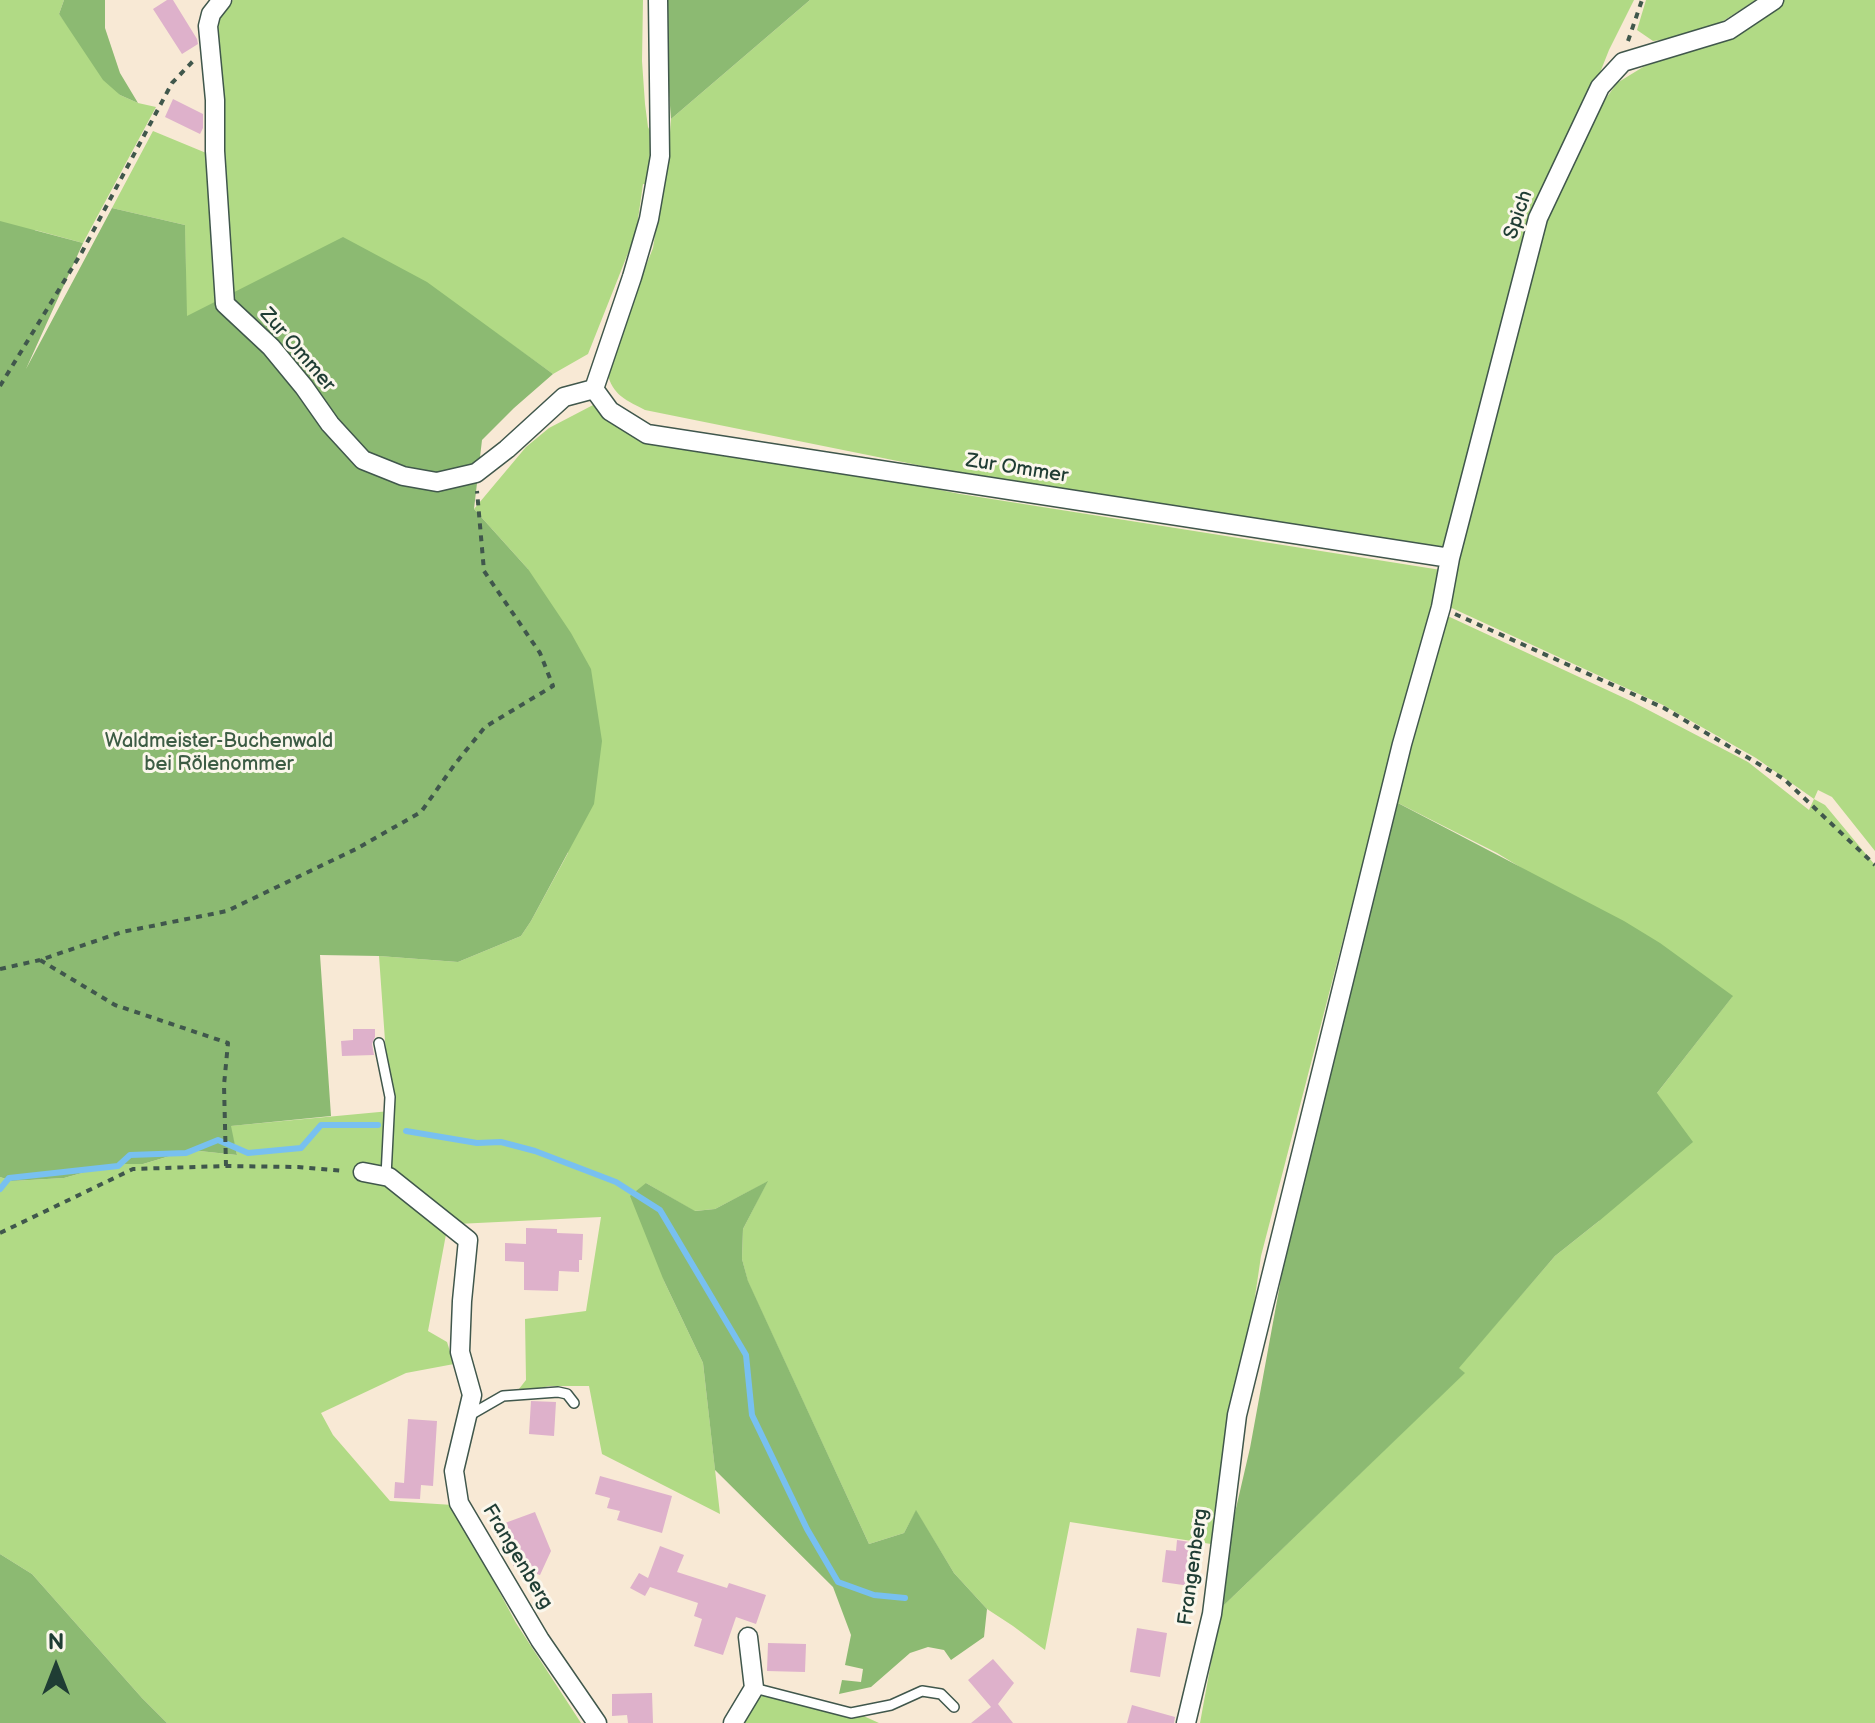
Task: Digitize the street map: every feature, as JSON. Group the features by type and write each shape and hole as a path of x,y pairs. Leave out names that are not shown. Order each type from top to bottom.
{"street":[{"name":"Zur Ommer","path":"222,0 211,14 208,26 215,100 215,151 225,304 271,347 330,424 363,460 403,476 437,482 476,473 564,397 594,389 610,411 647,434 1450,558"},
{"path":"594,389 649,219 660,156 658,0"},
{"path":"1623,62 1729,30 1774,0"},
{"name":"Spich","path":"1441,607 1450,558 1538,218 1600,87 1623,62"},
{"name":"Frangenberg","path":"1186,1723 1212,1614 1237,1415 1402,744 1441,607"},
{"name":"Frangenberg","path":"363,1172 386,1176 468,1240 460,1352 472,1395 454,1471 459,1503 540,1640 597,1723"},
{"path":"733,1723 754,1688 748,1637"}],"lane":[{"path":"379,1043 390,1097 386,1176"},
{"path":"467,1417 503,1396 558,1392 567,1394 574,1403"},
{"path":"754,1688 851,1713 891,1705 922,1691 941,1694 954,1707"}],"path":[{"path":"1623,62 1642,0"},
{"path":"0,386 82,252 172,83 209,48"},
{"path":"0,969 40,960 122,932 227,911 356,849 421,812 485,727 553,686 540,653 484,571 476,473"},
{"path":"1441,607 1664,708 1771,771 1784,779 1875,865"},
{"path":"40,960 115,1005 228,1043 224,1085 226,1166"},
{"path":"0,1233 133,1169 226,1166 363,1172"}],"green space":[{"path":"0,0 64,0 59,14 120,95 156,107 83,243 35,230 0,307"},
{"path":"64,0 105,0 105,28 120,73 138,103 120,95 103,80 59,14"},
{"path":"233,0 643,0 645,104 648,127 656,143 652,185 643,184 636,233 588,354 553,374 490,329 186,316 185,225 112,208 153,131 211,155 217,19"},
{"path":"666,0 810,0 671,119"},
{"path":"810,0 1634,0 1546,193 1445,554 962,474 645,410 619,394 611,383 606,367 653,248 671,119"},
{"path":"1646,0 1756,0 1720,23 1653,41 1637,30"},
{"path":"1784,0 1875,0 1875,851 1832,797 1818,790 1814,799 1756,758 1663,705 1443,604 1550,207 1589,122 1617,83 1643,67 1731,35"},
{"name":"Waldmeister-Buchenwald bei Rölenommer","path":"112,208 185,225 187,316 343,237 427,282 553,374 482,440 474,509 528,569 591,669 602,741 594,804 521,936 458,962 320,955 331,1116 231,1126 237,1155 190,1150 143,1164 114,1164 64,1178 12,1181 0,1177 0,221 83,243 26,369"},
{"path":"595,404 638,429 960,494 1441,570 1261,1256 1233,1446 1211,1544 1070,1522 1045,1650 987,1609 954,1573 916,1511 904,1533 869,1544 748,1282 742,1259 743,1229 767,1182 715,1209 694,1211 646,1183 664,1281 703,1363 720,1514 602,1454 589,1386 549,1386 515,1394 526,1380 525,1319 586,1311 601,1217 457,1224 447,1229 428,1331 447,1342 454,1364 406,1373 321,1413 333,1435 390,1501 453,1505 516,1623 581,1723 167,1723 32,1574 0,1554 0,1177 12,1181 64,1178 114,1164 143,1164 190,1150 237,1155 230,1126 390,1111 379,956 458,962 521,936 568,853 528,569 474,509 526,447 549,428"},
{"path":"1439,612 1633,702 1748,762 1809,810 1814,799 1825,805 1875,865 1875,1723 1200,1723 1221,1608 1464,1373 1458,1368 1555,1256 1599,1221 1657,1093 1732,997 1497,853 1394,801"},
{"path":"1394,801 1624,921 1733,996 1657,1093 1693,1142 1555,1256 1459,1368 1465,1373 1221,1608 1227,1547 1250,1448 1298,1186"},
{"path":"768,1181 743,1229 742,1259 748,1281 869,1544 904,1533 916,1510 954,1573 987,1609 984,1637 951,1660 944,1650 928,1647 910,1653 871,1687 839,1694 842,1680 861,1682 863,1669 845,1665 851,1635 833,1587 715,1470 703,1363 664,1281 630,1196 646,1183 695,1211 715,1209"},
{"path":"0,1554 32,1574 167,1723 0,1723"},
{"path":"760,1687 798,1705 837,1704 879,1723 739,1723"}],"building":[{"path":"167,0 173,0 197,39 198,44 182,54 153,9"},
{"path":"173,99 203,114 200,134 165,117"},
{"path":"353,1029 375,1029 372,1044 374,1055 342,1056 341,1041 353,1040"},
{"path":"526,1228 583,1234 579,1272 559,1271 558,1291 524,1290 524,1262 505,1261 505,1243 526,1244"},
{"path":"531,1401 556,1402 554,1436 529,1434"},
{"path":"408,1419 437,1421 433,1486 421,1485 420,1499 394,1498 395,1482 404,1483"},
{"path":"600,1476 672,1496 662,1533 617,1520 620,1511 607,1508 610,1498 595,1494"},
{"path":"535,1512 551,1551 540,1575 513,1566 518,1551 505,1523"},
{"path":"1177,1540 1196,1543 1190,1586 1162,1582 1166,1550 1176,1551"},
{"path":"660,1546 684,1555 677,1572 727,1588 729,1583 766,1595 756,1624 736,1617 723,1655 694,1646 702,1619 694,1616 698,1603 650,1587 645,1596 630,1588 639,1573 648,1578"},
{"path":"1137,1628 1167,1633 1160,1677 1130,1672"},
{"path":"768,1643 806,1644 805,1672 767,1671"},
{"path":"993,1659 1014,1683 998,1704 1013,1723 971,1723 991,1707 968,1680"},
{"path":"652,1693 653,1723 628,1723 627,1715 612,1716 612,1694"},
{"path":"1132,1705 1175,1717 1174,1723 1127,1723"}],"waterway":[{"path":"0,1189 9,1178 118,1166 130,1155 186,1153 218,1140 248,1153 301,1148 321,1125 378,1125"},
{"path":"406,1131 477,1143 501,1142 535,1151 616,1182 660,1210 746,1355 752,1415 807,1529 838,1582 874,1595 905,1598"}]}
